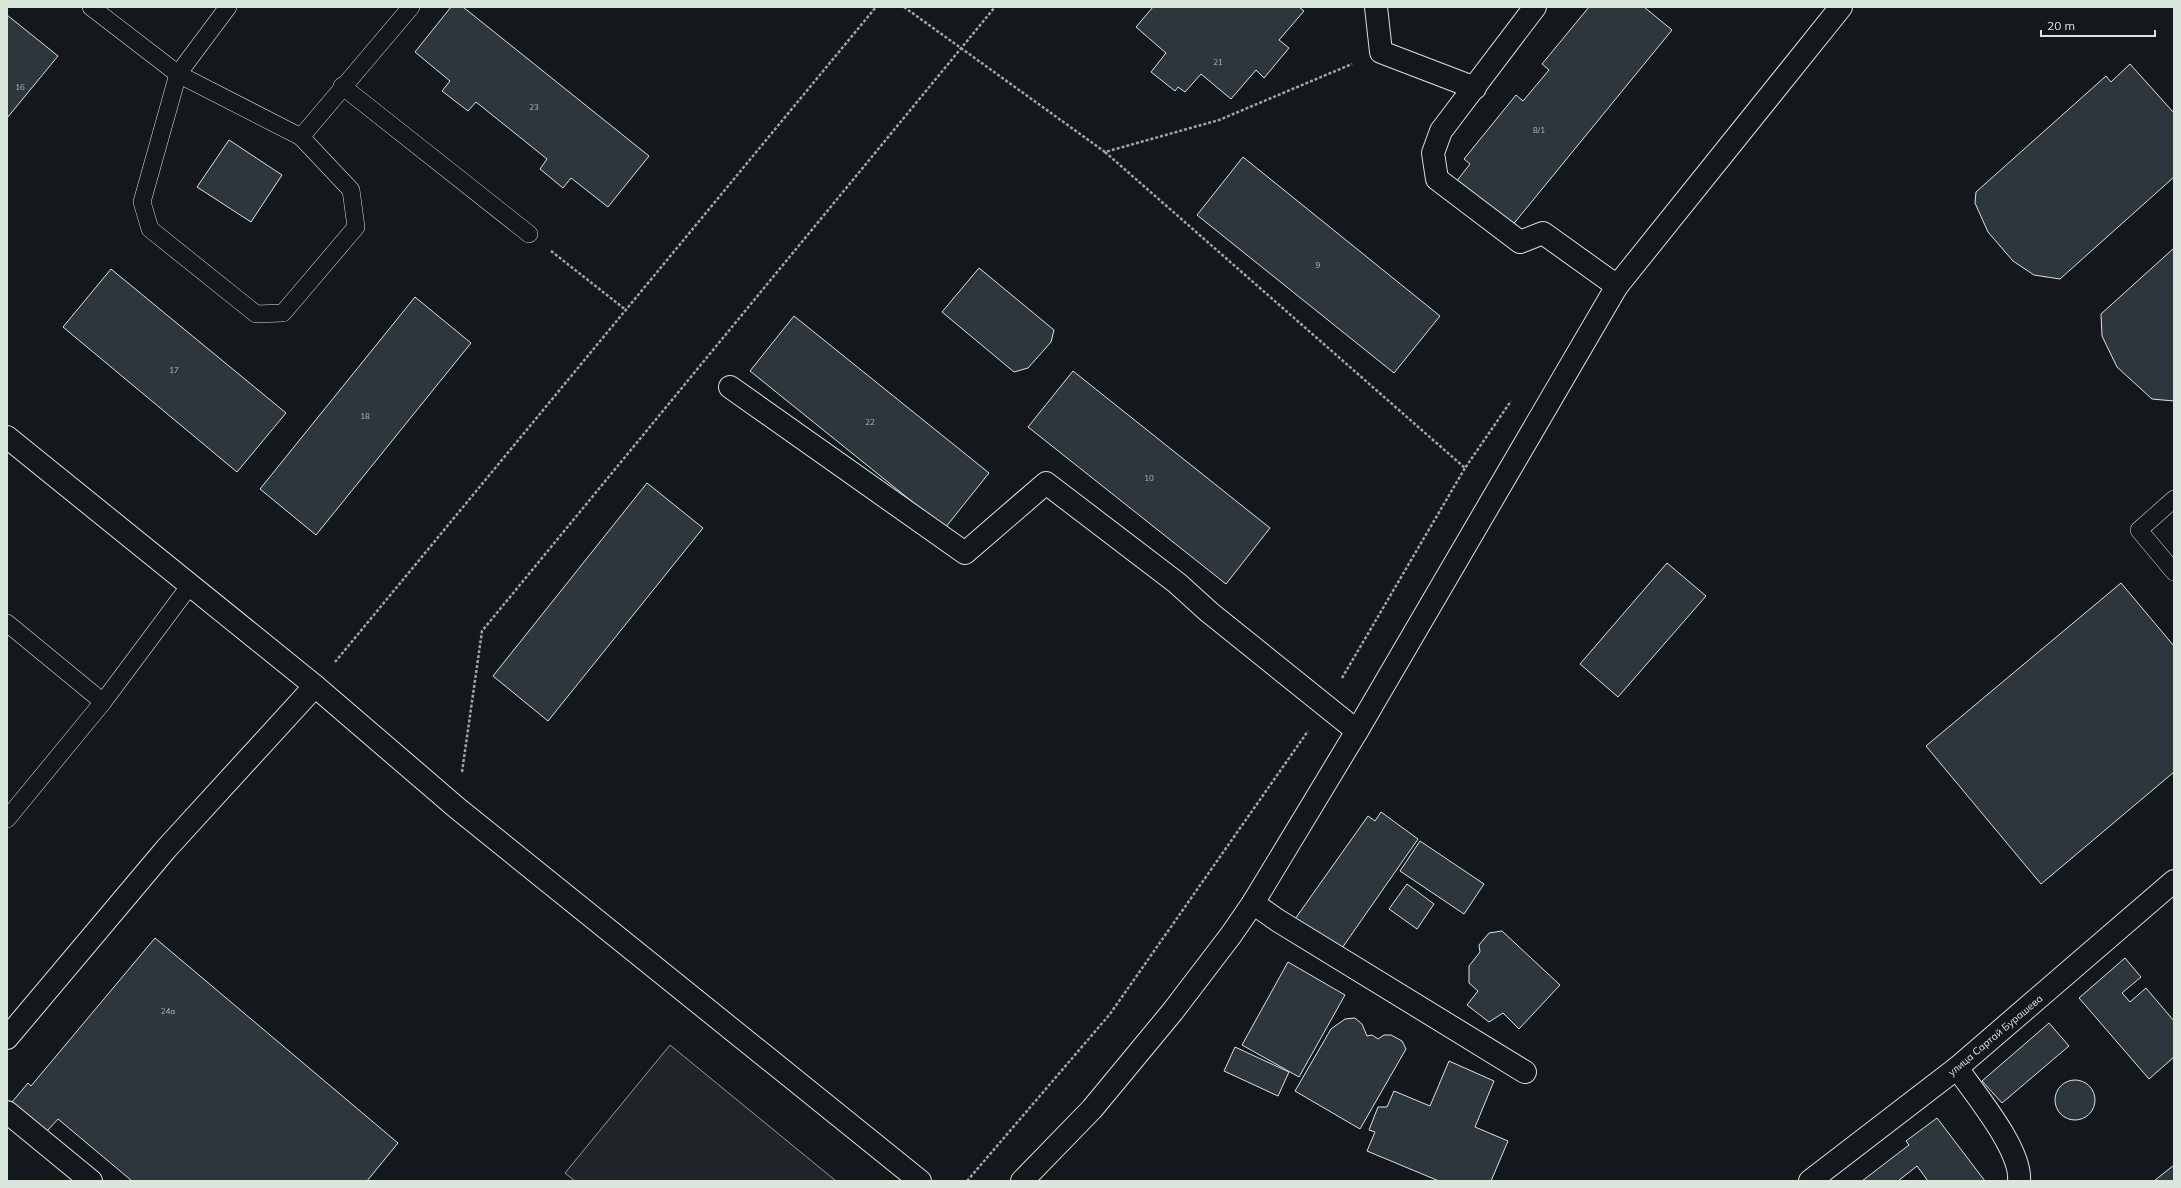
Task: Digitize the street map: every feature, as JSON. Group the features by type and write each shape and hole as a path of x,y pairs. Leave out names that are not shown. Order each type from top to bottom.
{"street":[{"path":"1376,7 1381,52 1475,88"},
{"path":"1535,7 1441,131 1432,153 1437,179 1520,242 1543,233 1617,286"},
{"path":"1022,1181 1092,1109 1168,1018 1253,903 1357,730 1617,286 1841,7"},
{"path":"730,387 966,552 1046,483 1177,583 1209,612 1357,730"},
{"path":"7,437 191,584 315,686 457,808 920,1181"},
{"path":"7,1038 166,849 315,686"},
{"name":"улица Сартай Бурашева","path":"1810,1181 1957,1068 2174,881"},
{"path":"1253,903 1277,920 1525,1072"},
{"path":"1957,1068 2009,1143 2020,1171 2019,1181"},
{"path":"7,1112 91,1181"}],"lane":[{"path":"91,7 178,74 301,137 351,190 356,227 283,313 256,314 150,229 142,202 178,74 228,7"},
{"path":"301,137 342,86 411,7"},
{"path":"342,86 529,234"},
{"path":"2174,499 2139,530 2174,572"},
{"path":"7,819 103,702 191,584"},
{"path":"7,622 103,702"}],"path":[{"path":"315,686 876,7"},
{"path":"904,7 960,49 1105,152 1465,468"},
{"path":"457,808 482,631 994,7"},
{"path":"1105,152 1219,120 1381,52"},
{"path":"529,234 626,310"},
{"path":"967,1181 1110,1014 1326,706 1465,468 1514,396"}],"shaded area":[{"path":"670,1045 836,1181 575,1181 565,1173"}],"building":[{"path":"451,7 463,7 649,156 608,207 571,178 563,188 540,169 547,159 476,102 468,111 442,91 450,81 415,52"},
{"path":"1153,7 1299,7 1304,11 1279,40 1289,48 1264,78 1256,70 1231,99 1201,74 1185,92 1178,87 1175,91 1151,72 1166,53 1136,27"},
{"path":"1589,7 1644,7 1672,30 1511,227 1456,182 1470,164 1464,159 1516,95 1523,101 1549,70 1542,64"},
{"path":"7,15 58,56 7,118"},
{"path":"2130,64 2174,113 2174,177 2060,279 2034,275 2013,261 1988,232 1975,203 1976,192 2106,76 2111,82"},
{"path":"229,140 282,175 251,222 197,187"},
{"path":"1243,157 1440,316 1394,373 1197,215"},
{"path":"2174,248 2174,401 2152,399 2117,367 2102,336 2101,314"},
{"path":"979,268 1054,330 1051,342 1028,368 1014,372 942,312"},
{"path":"111,269 286,413 237,472 63,327"},
{"path":"415,297 471,343 316,535 260,489"},
{"path":"794,316 989,473 945,528 750,371"},
{"path":"1073,371 1270,528 1226,584 1028,427"},
{"path":"647,483 703,528 548,721 493,676"},
{"path":"1667,563 1706,596 1618,697 1580,664"},
{"path":"2121,583 2174,646 2174,772 2041,884 1926,746"},
{"path":"1381,812 1418,839 1340,951 1295,919 1368,816 1375,821"},
{"path":"1420,841 1484,884 1464,914 1400,871"},
{"path":"1407,884 1434,904 1417,929 1389,909"},
{"path":"1502,931 1560,985 1519,1029 1503,1013 1489,1022 1467,1005 1478,991 1469,983 1469,966 1480,952 1479,945 1489,933"},
{"path":"155,938 398,1143 367,1181 132,1181 58,1119 47,1131 12,1102 28,1083 31,1086"},
{"path":"2125,958 2141,977 2122,993 2130,1002 2146,988 2174,1021 2174,1057 2149,1079 2079,998"},
{"path":"1288,962 1345,995 1299,1077 1242,1045"},
{"path":"1355,1018 1362,1024 1367,1036 1372,1035 1378,1039 1384,1035 1391,1035 1402,1041 1406,1049 1360,1129 1295,1091 1331,1029 1345,1019"},
{"path":"2049,1023 2069,1046 2002,1103 1982,1081"},
{"path":"1235,1047 1289,1072 1278,1096 1224,1071"},
{"path":"1449,1061 1494,1081 1475,1127 1508,1141 1491,1181 1439,1181 1367,1151 1375,1132 1369,1130 1378,1107 1387,1107 1394,1091 1430,1106"},
{"path":"2079,1080 2086,1083 2092,1089 2095,1100 2094,1108 2086,1117 2079,1120 2071,1120 2064,1117 2056,1108 2055,1096 2058,1089 2067,1081"},
{"path":"1937,1118 1985,1181 1928,1181 1917,1166 1898,1181 1862,1181 1909,1145 1906,1141"},
{"path":"2174,1165 2174,1181 2154,1181"}]}
